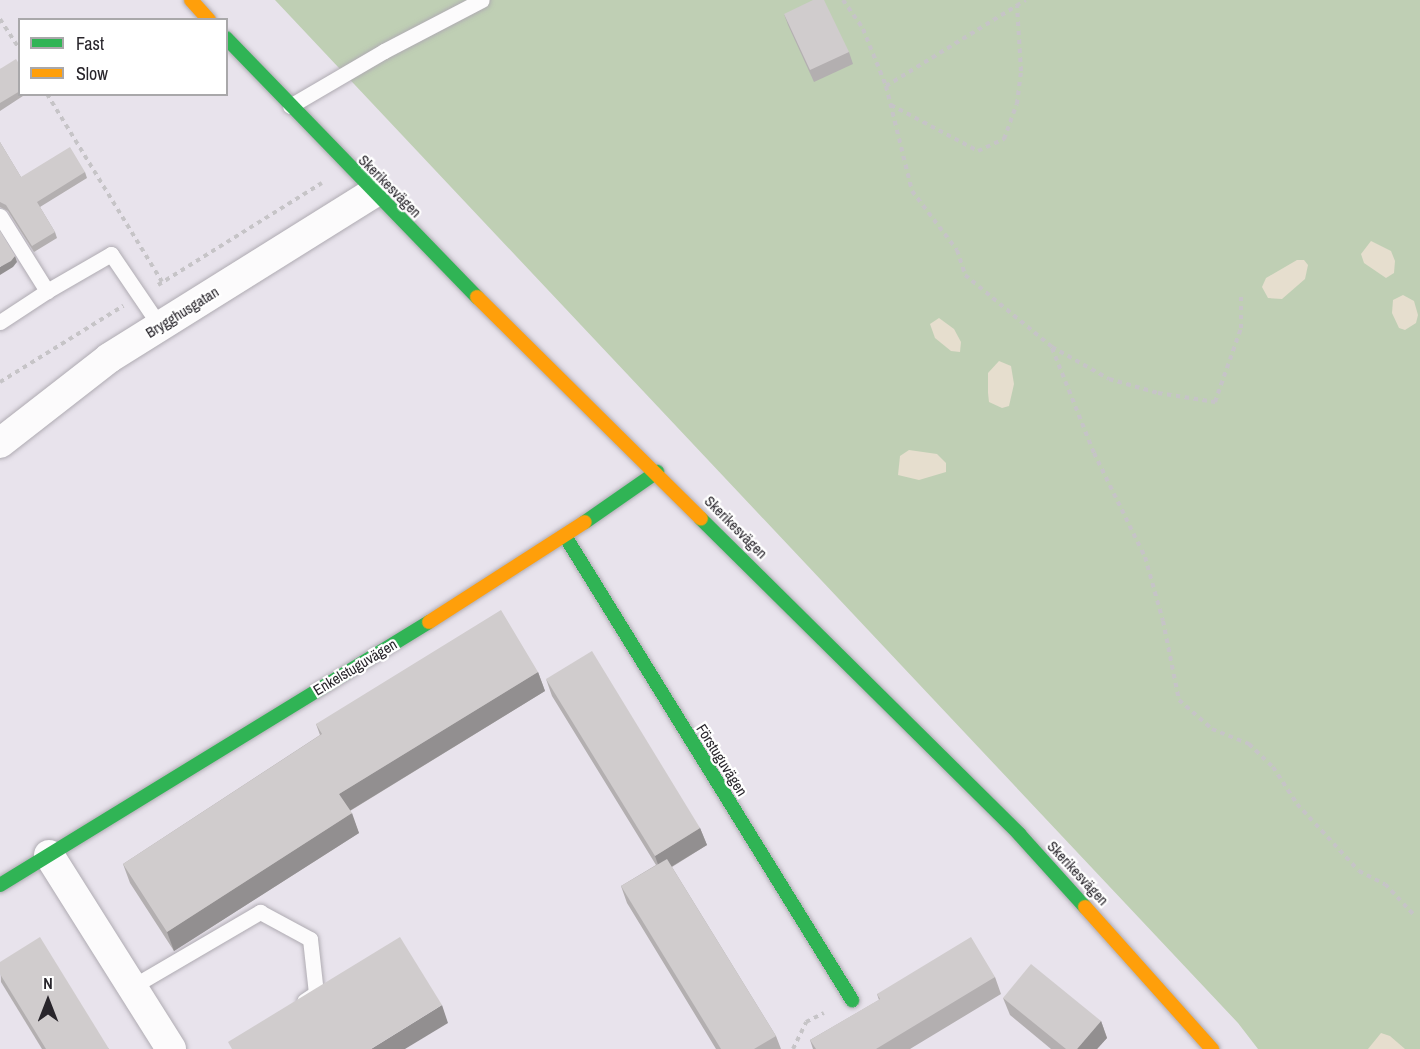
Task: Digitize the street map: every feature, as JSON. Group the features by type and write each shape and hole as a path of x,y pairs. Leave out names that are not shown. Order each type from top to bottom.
{"street":[{"path":"191,0 207,18"},
{"name":"Skerikesvägen","path":"228,40 373,193 657,472 1019,834 1212,1049"},
{"name":"Brygghusgatan","path":"0,443 109,358 373,193"},
{"name":"Enkelstuguvägen","path":"0,885 565,536 657,472"},
{"name":"Förstuguvägen","path":"565,536 852,1000"},
{"path":"49,855 129,988 171,1049"}],"lane":[{"path":"290,106 384,51 482,0"},
{"path":"0,216 47,291"},
{"path":"0,322 47,291 111,254 160,326"},
{"path":"129,988 260,912 310,939 316,993 288,1012"}],"path":[{"path":"843,0 863,29 886,86 912,191 957,250 964,275 1052,347 1109,379 1158,393 1215,402 1241,328 1241,295"},
{"path":"886,86 1026,0"},
{"path":"891,105 978,152 1004,139 1017,104 1021,71 1017,6"},
{"path":"0,19 18,47"},
{"path":"0,382 162,282 47,96"},
{"path":"1052,347 1094,453 1145,557 1164,621 1179,700 1212,729 1249,744 1273,767 1297,804 1359,871 1385,884 1415,916"},
{"path":"793,1049 806,1022 852,1000"}],"green space":[{"path":"275,0 1420,0 1420,1049 1258,1049 1238,1023"}],"sand":[{"path":"1371,241 1391,251 1395,261 1394,273 1386,278 1364,263 1361,254"},
{"path":"1297,260 1304,260 1308,265 1305,279 1282,299 1268,298 1262,287 1266,278"},
{"path":"1403,295 1414,301 1418,315 1416,323 1405,330 1399,328 1392,313 1393,300"},
{"path":"939,318 954,329 961,342 960,352 951,351 935,338 930,324"},
{"path":"999,361 1011,366 1014,384 1009,406 1002,408 989,402 988,393 988,373"},
{"path":"909,450 937,454 946,463 946,472 919,480 898,475 900,456"},
{"path":"1381,1033 1390,1036 1405,1049 1368,1049"}],"building":[{"path":"813,0 824,0 849,52 810,70 784,14"},
{"path":"16,59 18,62 18,92 0,103 0,69"},
{"path":"0,142 21,177 70,147 85,172 37,202 55,232 32,246 6,205 0,202"},
{"path":"0,231 15,256 0,267"},
{"path":"501,610 538,672 339,794 352,813 167,932 123,864 322,734 316,724"},
{"path":"592,651 700,828 655,856 546,679"},
{"path":"667,859 776,1036 754,1049 721,1049 621,886"},
{"path":"40,937 109,1049 46,1049 0,974 0,962"},
{"path":"400,937 442,1005 371,1049 232,1049 228,1042"},
{"path":"971,937 995,977 876,1049 816,1049 810,1040 880,999 877,994"},
{"path":"1031,964 1101,1021 1077,1049 1066,1049 1003,998"}],"traffic: fast":[{"path":"228,40 477,297"},
{"path":"585,522 657,472"},
{"path":"701,519 1019,834 1085,907"},
{"path":"565,536 852,1000"},
{"path":"0,885 429,622"}],"traffic: slow":[{"path":"191,0 207,18"},
{"path":"477,297 701,519"},
{"path":"429,622 585,522"},
{"path":"1085,907 1212,1049"}]}
